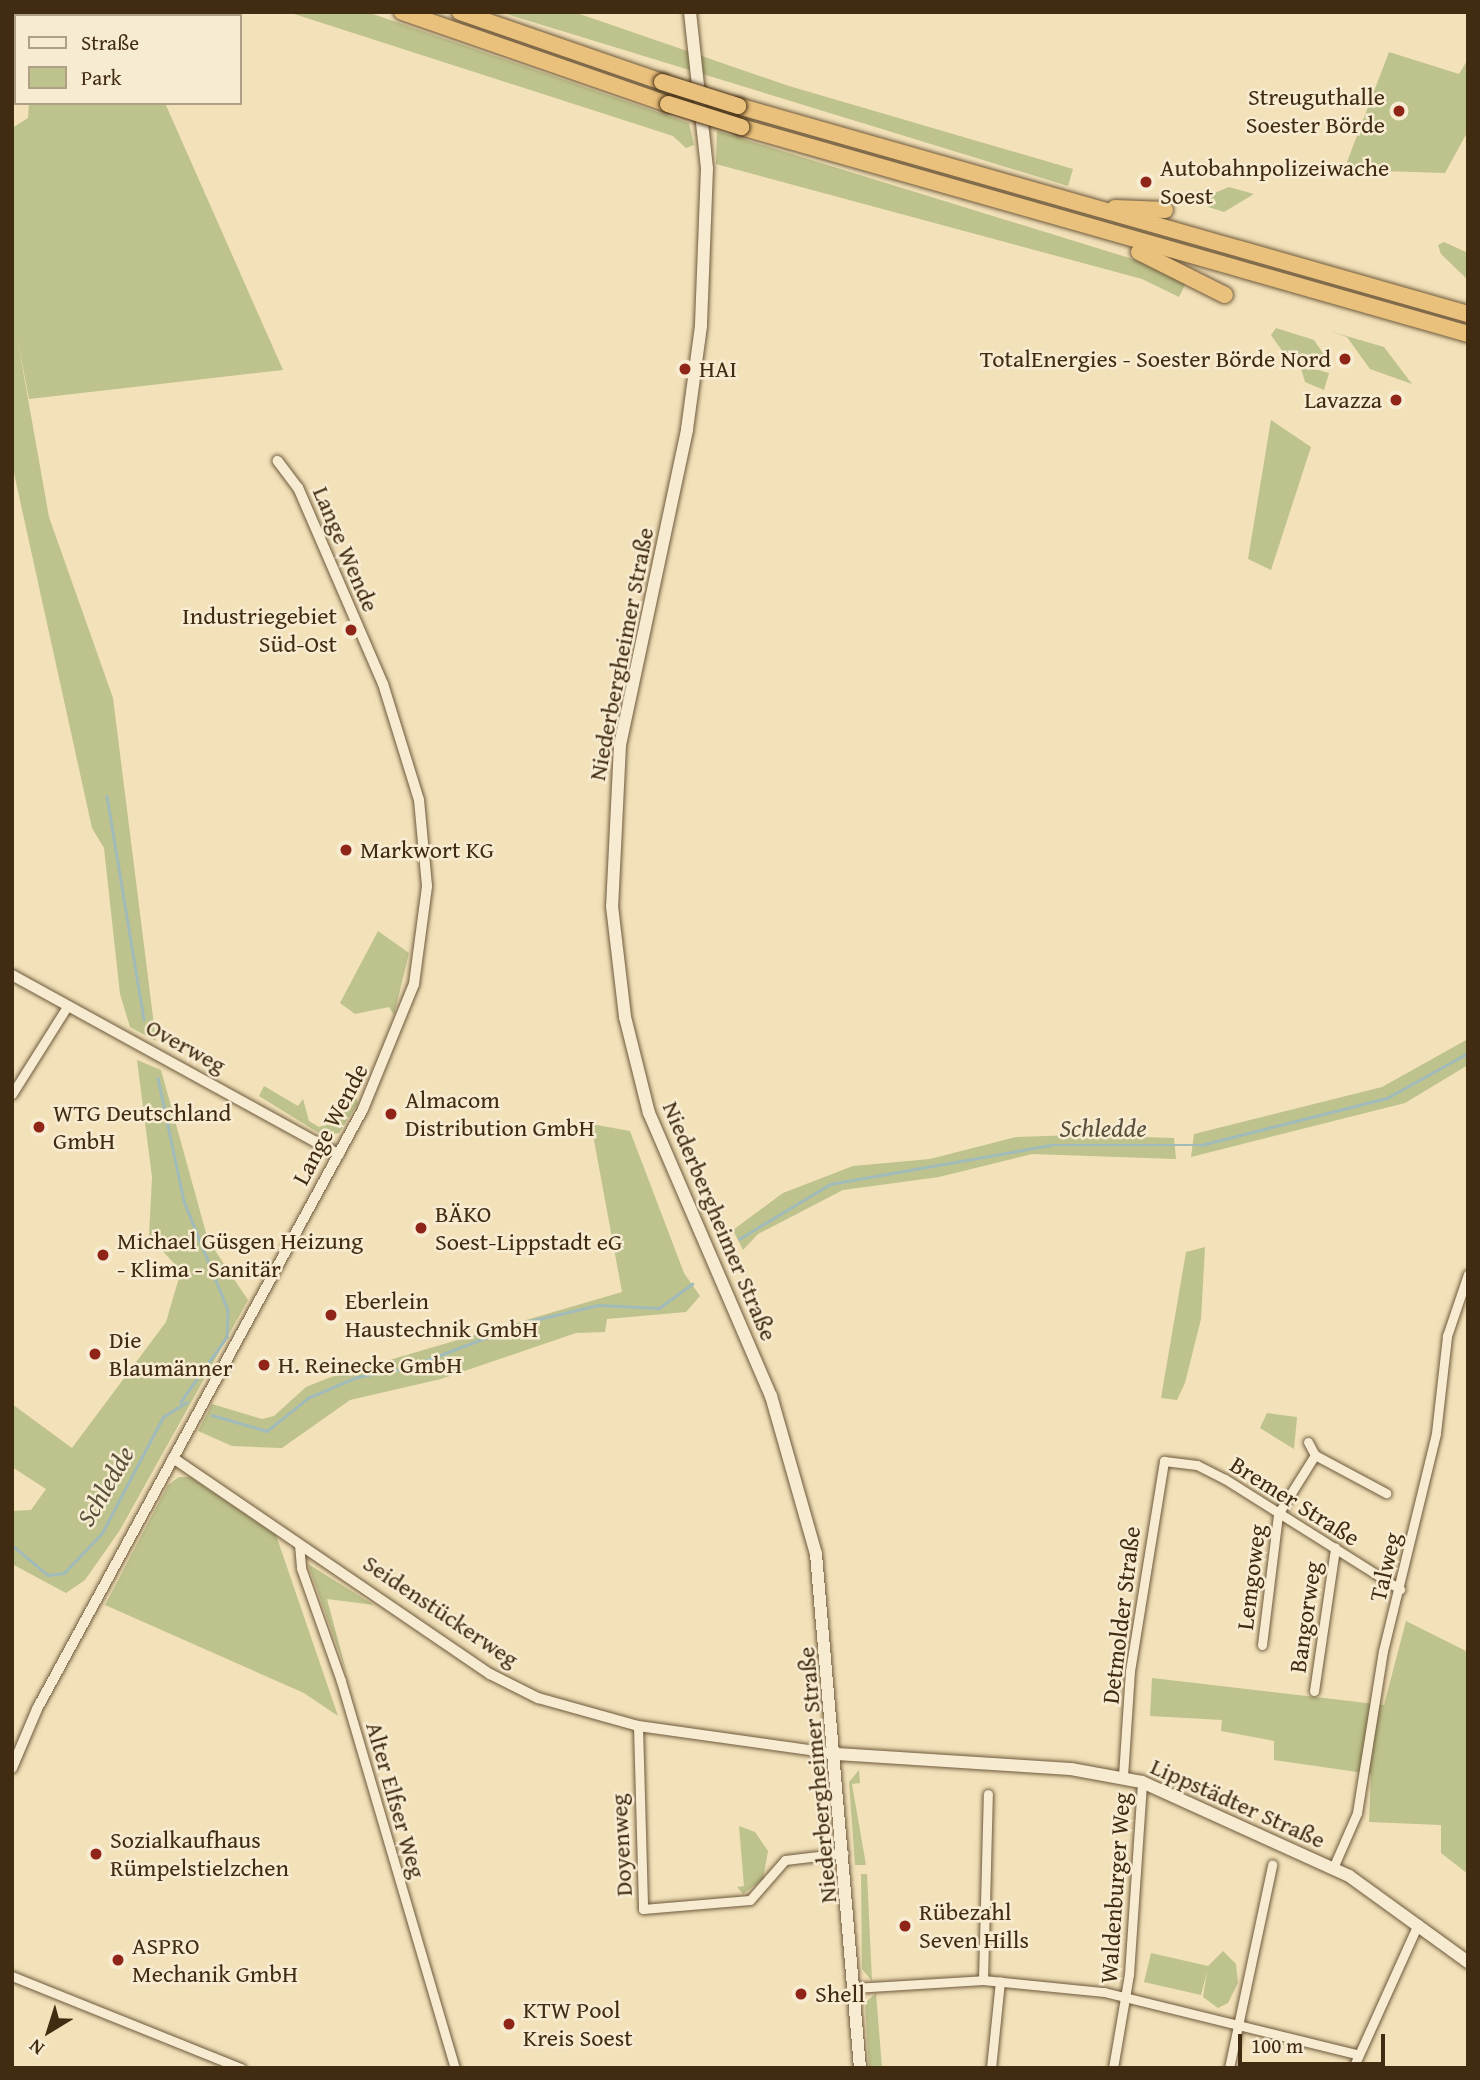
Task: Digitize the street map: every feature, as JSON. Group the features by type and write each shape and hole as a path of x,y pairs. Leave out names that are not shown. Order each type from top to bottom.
{"highway":[{"path":"402,12 741,127 1099,233 1468,334"},
{"path":"460,12 738,106 1049,198 1106,210 1468,314"},
{"path":"1106,210 1165,210"},
{"path":"1099,233 1225,295"}],"main road":[{"name":"Niederbergheimer Straße","path":"690,12 707,168 698,363 620,745 612,906 625,1017 649,1113 771,1396 801,1488 824,1603 846,1853 860,2068"},
{"name":"Lippstädter Straße","path":"837,1754 1123,1776 1142,1782 1333,1868 1418,1924 1468,1962"}],"street":[{"name":"Lange Wende","path":"12,1768 173,1458 339,1155 386,1063 414,984 427,886 424,831 383,684 298,488 278,461"},
{"name":"Overweg","path":"12,975 339,1155"},
{"path":"12,1094 68,1005"},
{"name":"Talweg","path":"1333,1868 1357,1813 1400,1588 1441,1405 1447,1336 1468,1273"},
{"path":"1308,1442 1315,1455 1386,1493"},
{"path":"1279,1514 1315,1455"},
{"name":"Seidenstückerweg","path":"173,1458 490,1674 538,1698 638,1726 837,1754"},
{"name":"Bremer Straße","path":"1164,1461 1197,1465 1400,1588"},
{"name":"Detmolder Straße","path":"1123,1776 1130,1671 1164,1461"},
{"name":"Lemgoweg","path":"1262,1645 1279,1514"},
{"name":"Alter Elfser Weg","path":"299,1544 301,1568 341,1681 455,2068"},
{"name":"Bangorweg","path":"1314,1690 1335,1549"},
{"name":"Doyenweg","path":"638,1726 643,1909 750,1900 785,1860 846,1853"},
{"name":"Waldenburger Weg","path":"1113,2068 1126,1997 1142,1782"},
{"path":"983,1980 988,1794"},
{"path":"1229,2068 1236,2025 1272,1866"},
{"path":"1353,2068 1357,2054 1418,1924"},
{"path":"12,1976 242,2068"},
{"path":"854,1988 983,1980 1126,1997 1357,2054"},
{"path":"991,2068 1000,1981"}],"green space":[{"path":"36,12 125,12 125,14"},
{"path":"288,12 367,12 689,123 694,145 686,148 673,136"},
{"path":"500,12 574,12 789,86 1073,169 1068,186"},
{"path":"1389,52 1459,74 1468,59 1468,131 1445,173 1352,170 1347,162"},
{"path":"29,105 166,105 283,370 29,399 17,337 49,517 113,698 156,1041 130,1027 120,994 104,848 92,828 12,464 12,128 28,118"},
{"path":"717,131 1149,264 1186,283 1179,297 1142,279 716,164"},
{"path":"1229,187 1254,194 1224,212 1208,207 1212,194"},
{"path":"1444,242 1468,253 1468,280 1441,254 1438,245"},
{"path":"1276,328 1314,340 1331,365 1283,352 1271,335"},
{"path":"1329,331 1384,347 1412,384 1370,369 1347,337"},
{"path":"1300,365 1329,373 1324,390 1305,382"},
{"path":"1271,420 1311,447 1271,570 1248,559"},
{"path":"378,931 409,953 394,1015 389,1007 355,1014 340,1003"},
{"path":"1468,1039 1468,1065 1405,1103 1191,1157 1194,1134 1382,1087"},
{"path":"137,1060 161,1070 208,1240 248,1300 120,1530 85,1580 66,1593 12,1564 12,1511 31,1510 46,1489 12,1467 12,1404 72,1448 166,1322 181,1271 149,1236 152,1177"},
{"path":"264,1086 298,1106 303,1099 309,1121 319,1127 337,1122 336,1114 342,1116 355,1094 358,1103 339,1133 322,1135 259,1096"},
{"path":"591,1124 630,1131 684,1273 700,1296 686,1312 607,1319 605,1332 576,1333 441,1379 350,1400 282,1448 232,1446 198,1431 212,1404 262,1419 274,1416 306,1387 331,1377 622,1292"},
{"path":"1077,1135 1174,1138 1176,1159 1032,1154 939,1177 843,1190 758,1234 743,1250 733,1230 783,1193 853,1166 930,1159 1016,1137"},
{"path":"1205,1247 1201,1319 1185,1383 1177,1400 1161,1398 1186,1252"},
{"path":"1267,1413 1297,1417 1294,1449 1260,1428"},
{"path":"179,1477 190,1477 276,1535 338,1716 304,1693 105,1605 168,1485"},
{"path":"308,1564 374,1605 327,1599 347,1674"},
{"path":"1406,1621 1468,1652 1468,1874 1441,1853 1441,1825 1369,1822 1371,1774 1274,1760 1274,1741 1221,1731 1222,1720 1150,1716 1152,1678 1384,1705"},
{"path":"859,1770 860,1783 852,1784 866,1865 855,1865 849,1782"},
{"path":"739,1826 755,1832 768,1851 763,1879 743,1894 737,1887 744,1886"},
{"path":"861,1874 867,1874 872,1981 862,1969"},
{"path":"1223,1951 1236,1964 1238,1983 1228,2003 1218,2008 1203,1997 1207,1972 1201,1995 1144,1982 1151,1953 1208,1966"},
{"path":"876,1993 882,2068 869,2068 865,2003"}],"waterway":[{"path":"107,796 144,1019"},
{"name":"Schledde","path":"739,1239 830,1184 1052,1145 1201,1145 1387,1098 1468,1053"},
{"path":"158,1078 184,1201 228,1310 227,1337 181,1402"},
{"name":"Schledde","path":"212,1415 267,1431 308,1398 357,1377 406,1368 530,1321 599,1305 659,1308 692,1284"},
{"name":"Schledde","path":"12,1545 48,1575 64,1573 102,1533 163,1417 187,1402"}],"place":[{"name":"Streuguthalle Soester Börde","path":"1399,111"},
{"name":"Autobahnpolizeiwache Soest","path":"1146,182"},
{"name":"TotalEnergies - Soester Börde Nord","path":"1345,359"},
{"name":"HAI","path":"685,369"},
{"name":"Lavazza","path":"1396,400"},
{"name":"Industriegebiet Süd-Ost","path":"351,630"},
{"name":"Markwort KG","path":"346,850"},
{"name":"Almacom Distribution GmbH","path":"391,1114"},
{"name":"WTG Deutschland GmbH","path":"39,1127"},
{"name":"BÄKO Soest-Lippstadt eG","path":"421,1228"},
{"name":"Michael Güsgen Heizung - Klima - Sanitär","path":"103,1255"},
{"name":"Eberlein Haustechnik GmbH","path":"331,1315"},
{"name":"Die Blaumänner","path":"95,1354"},
{"name":"H. Reinecke GmbH","path":"264,1365"},
{"name":"Sozialkaufhaus Rümpelstielzchen","path":"96,1854"},
{"name":"Rübezahl Seven Hills","path":"905,1926"},
{"name":"ASPRO Mechanik GmbH","path":"118,1960"},
{"name":"Shell","path":"801,1994"},
{"name":"KTW Pool Kreis Soest","path":"509,2024"}]}
